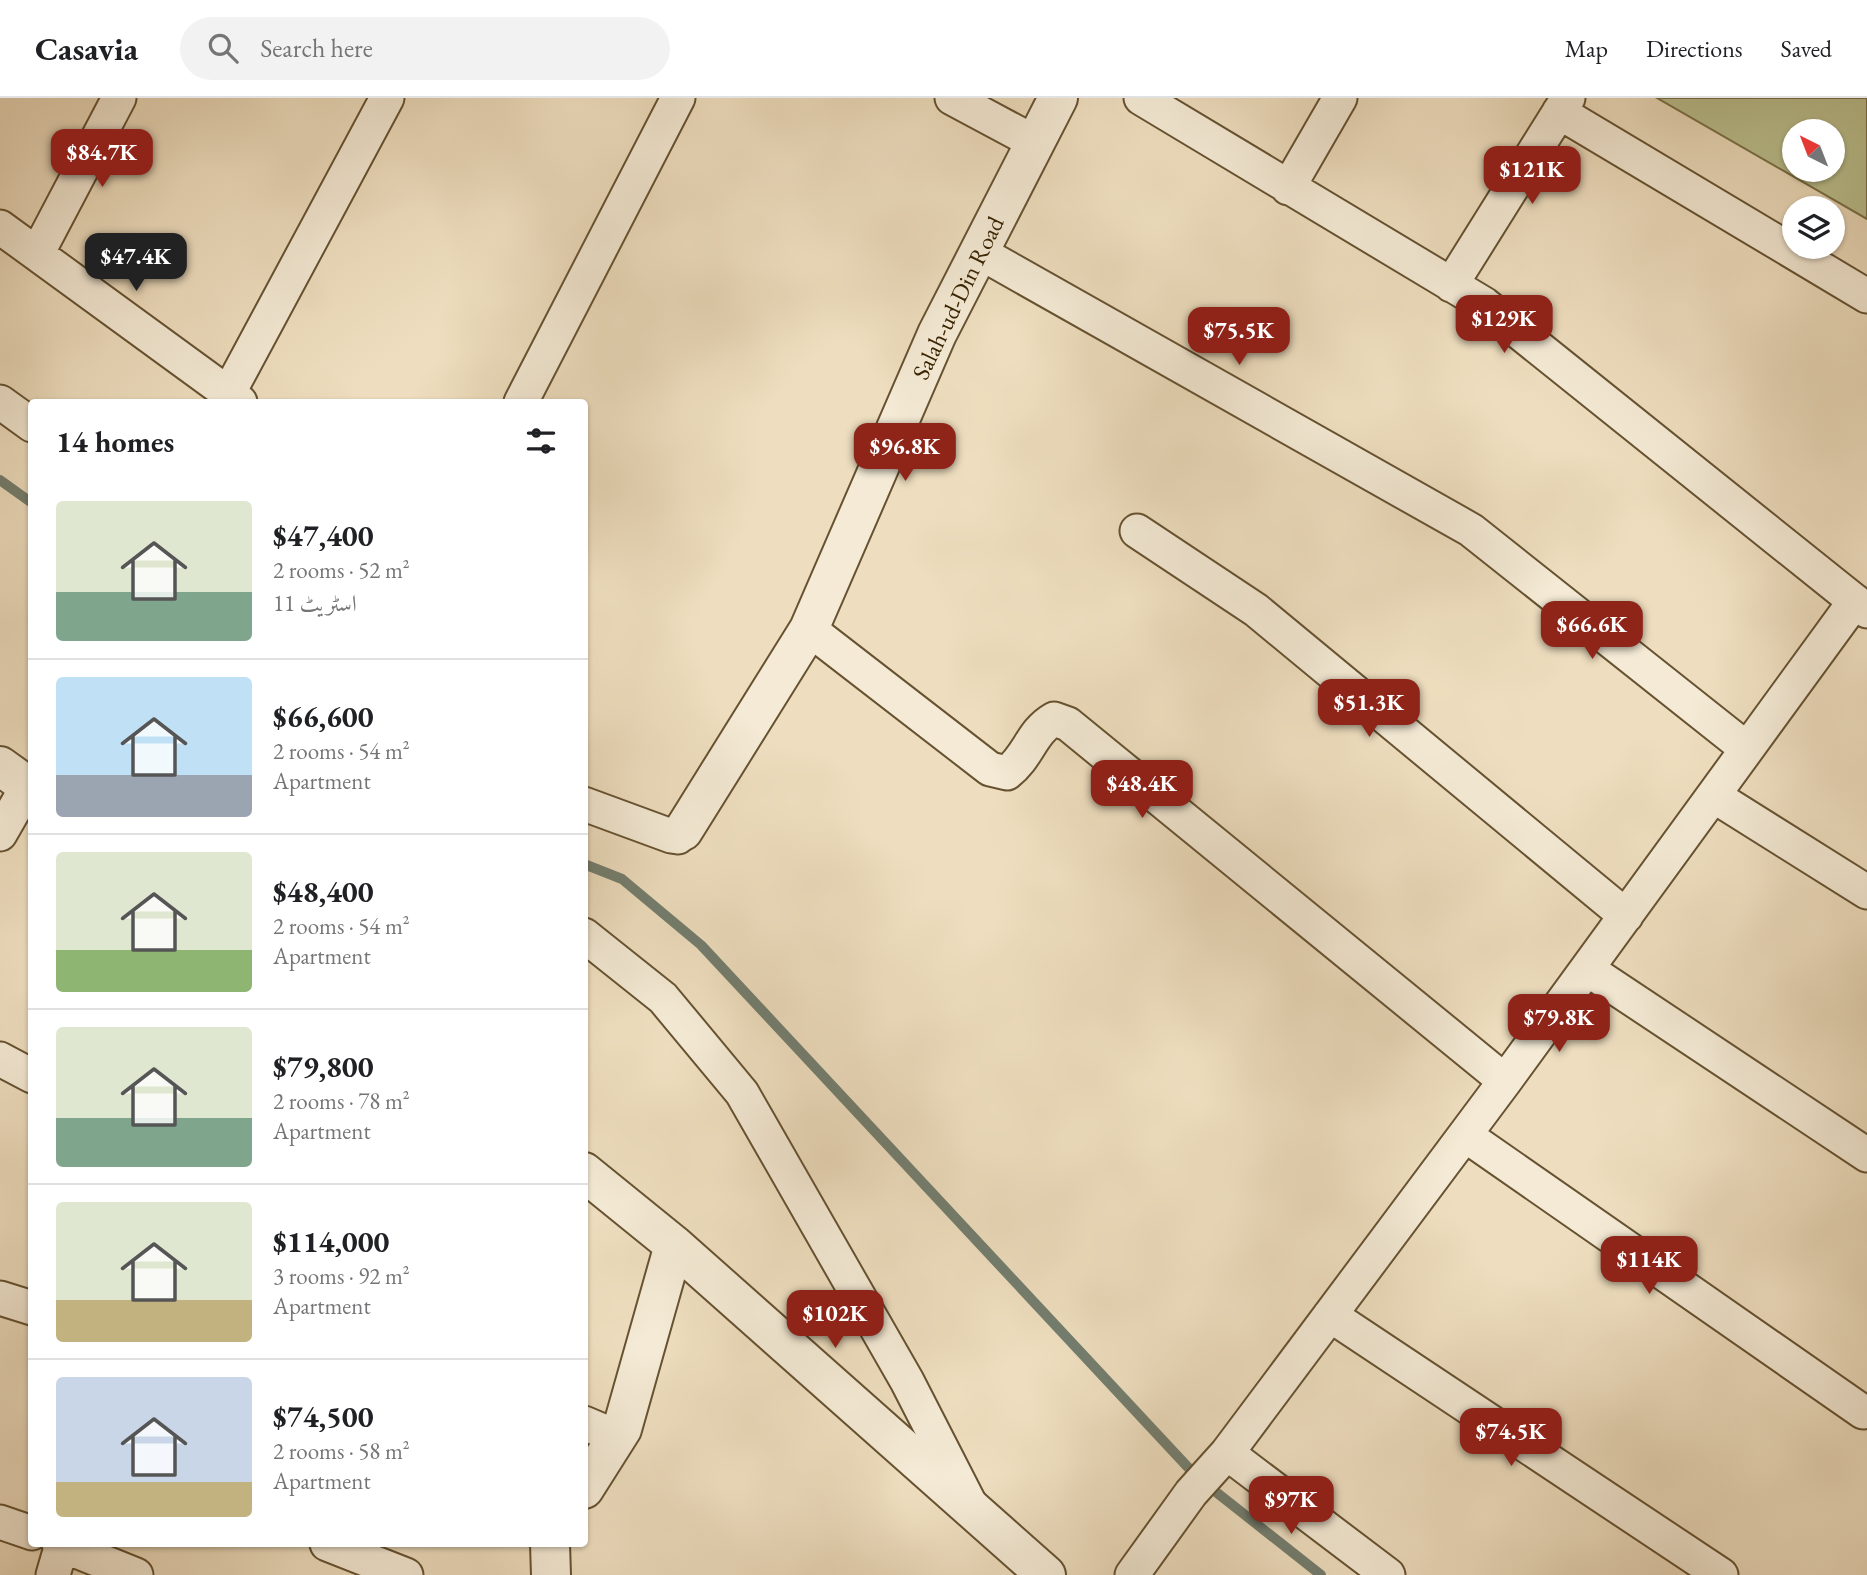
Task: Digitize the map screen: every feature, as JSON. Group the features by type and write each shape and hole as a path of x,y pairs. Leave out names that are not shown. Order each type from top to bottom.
{"street":[{"path":"37,254 119,98"},
{"path":"0,228 234,398 387,98"},
{"path":"523,399 678,98"},
{"path":"952,98 1036,142"},
{"name":"Salah-ud-Din Road","path":"683,831 809,629 937,334 1058,98"},
{"path":"1132,1575 1191,1493 1221,1459 1505,1082 1747,749 1861,606 1484,304 1141,98"},
{"path":"1287,188 1340,98"},
{"path":"1451,285 1563,105 1867,296"},
{"path":"979,252 1471,530 1747,749"},
{"path":"0,402 28,422"},
{"path":"1137,531 1255,610 1626,916"},
{"path":"809,629 990,769 1007,773 1022,761 1040,727 1054,719 1068,724 1505,1082"},
{"path":"0,834 20,781"},
{"path":"1714,796 1867,892"},
{"path":"588,805 671,836 678,837 683,831"},
{"path":"588,938 663,998 742,1093 907,1381 972,1508"},
{"path":"1587,969 1867,1155"},
{"path":"0,1059 28,1074"},
{"path":"1465,1135 1863,1412"},
{"path":"588,1175 674,1245 1046,1575"},
{"path":"588,1475 601,1430 622,1429 674,1245"},
{"path":"0,1298 28,1307"},
{"path":"1331,1315 1721,1575"},
{"path":"1221,1459 1388,1575"},
{"path":"0,1522 28,1532"},
{"path":"53,1575 60,1547"},
{"path":"68,1547 136,1575"},
{"path":"335,1547 406,1575"},
{"path":"550,1547 551,1575"}],"green space":[{"path":"1657,98 1867,98 1867,219 1845,206 1845,196 1827,196 1803,182 1845,182 1845,119 1782,119 1782,170"}],"waterway":[{"path":"0,480 28,500"},
{"path":"588,866 622,879 701,945 1197,1477 1321,1575"}]}
